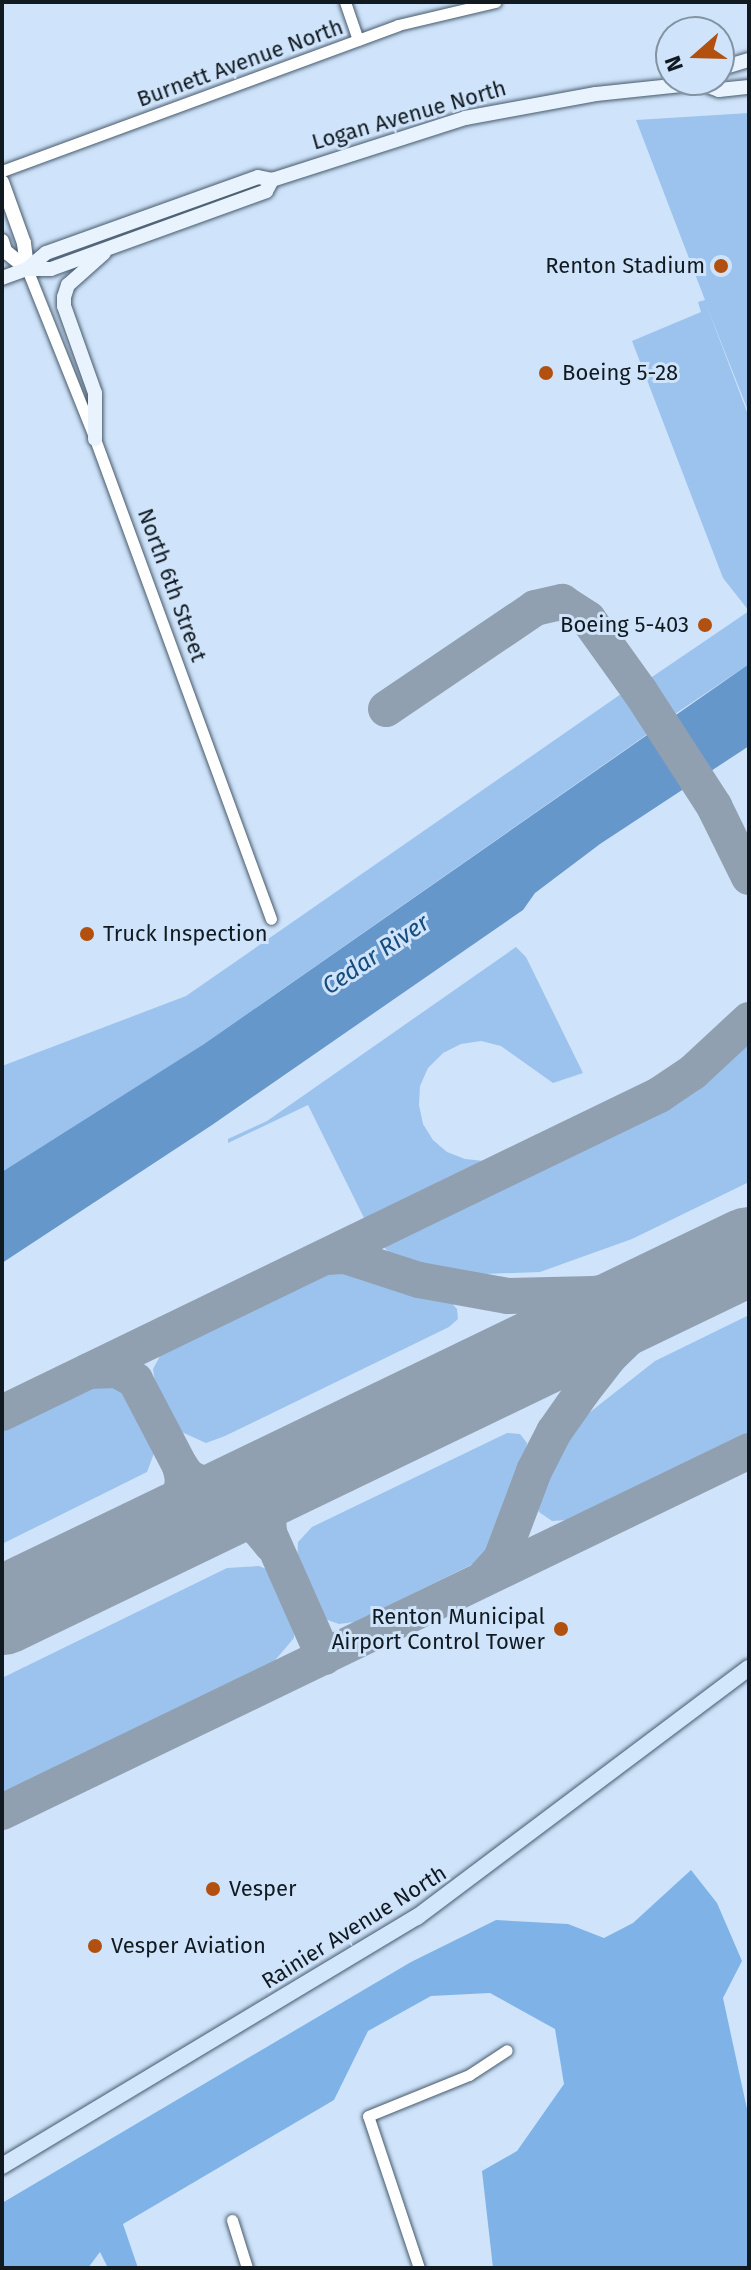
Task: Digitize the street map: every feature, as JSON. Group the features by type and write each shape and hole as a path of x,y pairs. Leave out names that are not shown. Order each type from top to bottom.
{"main road":[{"name":"Logan Avenue North","path":"27,269 46,253 258,177 272,180 465,118 596,94 655,87"},
{"name":"Logan Avenue North","path":"2,278 27,269 51,269 109,248 266,191 272,180"},
{"path":"95,439 95,393 64,306 64,297 68,285 109,248"},
{"name":"Rainier Avenue North","path":"2,2166 417,1917 749,1668"}],"street":[{"path":"345,2 358,40"},
{"name":"Burnett Avenue North","path":"2,171 398,25 495,2"},
{"name":"North 6th Street","path":"2,182 24,243 27,269 95,439 271,919"},
{"name":"North 6th Street","path":"2,241 5,251 27,269"},
{"path":"419,2268 368,2116 469,2075 507,2050"},
{"path":"232,2220 247,2268"}],"shaded area":[{"path":"749,113 749,413 706,304 749,417 749,611 723,578 632,341 701,312 698,302 705,300 636,120"},
{"path":"749,611 749,664 672,716 649,679"},
{"path":"621,694 649,733 204,1044 2,1174 2,1066 186,996"},
{"path":"516,947 526,957 583,1073 553,1083 501,1046 481,1041 461,1044 443,1053 428,1068 420,1086 419,1105 423,1124 433,1140 447,1152 465,1159 484,1161 501,1156 502,1160 367,1224 308,1105 228,1143 228,1139 267,1121"},
{"path":"749,1035 749,1182 632,1239 540,1272 455,1275 392,1256 383,1246 392,1235 651,1112 687,1088"},
{"path":"346,1266 448,1299 457,1309 458,1319 449,1327 225,1436 206,1443 177,1430 155,1383 153,1369 167,1343 304,1275 324,1267"},
{"path":"749,1315 749,1433 568,1520 552,1521 539,1512 535,1500 543,1476 562,1444 585,1416 655,1361"},
{"path":"107,1375 132,1392 152,1435 156,1448 147,1472 2,1544 2,1423"},
{"path":"507,1433 520,1434 527,1443 525,1456 491,1541 479,1561 355,1622 339,1624 325,1619 297,1566 298,1542 312,1527"},
{"path":"259,1566 271,1571 294,1622 294,1638 271,1665 2,1795 2,1678 227,1568"},
{"path":"691,1870 717,1903 742,1961 723,1998 749,2118 749,2268 493,2268 482,2171 517,2151 564,2084 555,2029 490,1993 431,1996 368,2031 334,2100 123,2224 138,2268 108,2268 100,2252 88,2268 2,2268 2,2203 411,1962 496,1920 568,1924 604,1938 633,1923"}],"water":[{"name":"Cedar River","path":"749,664 749,746 600,844 535,893 523,910 212,1125 2,1263 2,1172 204,1044"}],"pier":[{"path":"670,713 712,775 688,791 646,730"}],"taxiway":[{"path":"386,709 535,608 562,602 588,619 641,693 714,806 749,877"},
{"path":"2,1413 659,1095 692,1073 749,1020"},
{"path":"325,1257 345,1256 419,1280 508,1296 593,1294 638,1288 698,1271"},
{"path":"483,1579 501,1559 534,1471 554,1432 582,1392 610,1356 647,1320 729,1260"},
{"path":"89,1371 117,1370 135,1380 180,1466 183,1479 180,1503 155,1537"},
{"path":"2,1812 749,1451"},
{"path":"308,1464 278,1491 268,1518 269,1533 324,1657"},
{"path":"180,1466 188,1477 210,1488 233,1493 256,1489"},
{"path":"189,1520 233,1517 257,1527 272,1545"}],"runway":[{"path":"2,1611 749,1251"}],"place":[{"name":"Renton Stadium","path":"721,266"},
{"name":"Boeing 5-28","path":"546,373"},
{"name":"Boeing 5-403","path":"705,625"},
{"name":"Truck Inspection","path":"87,934"},
{"name":"Renton Municipal Airport Control Tower","path":"561,1629"},
{"name":"Vesper","path":"213,1889"},
{"name":"Vesper Aviation","path":"95,1946"}]}
